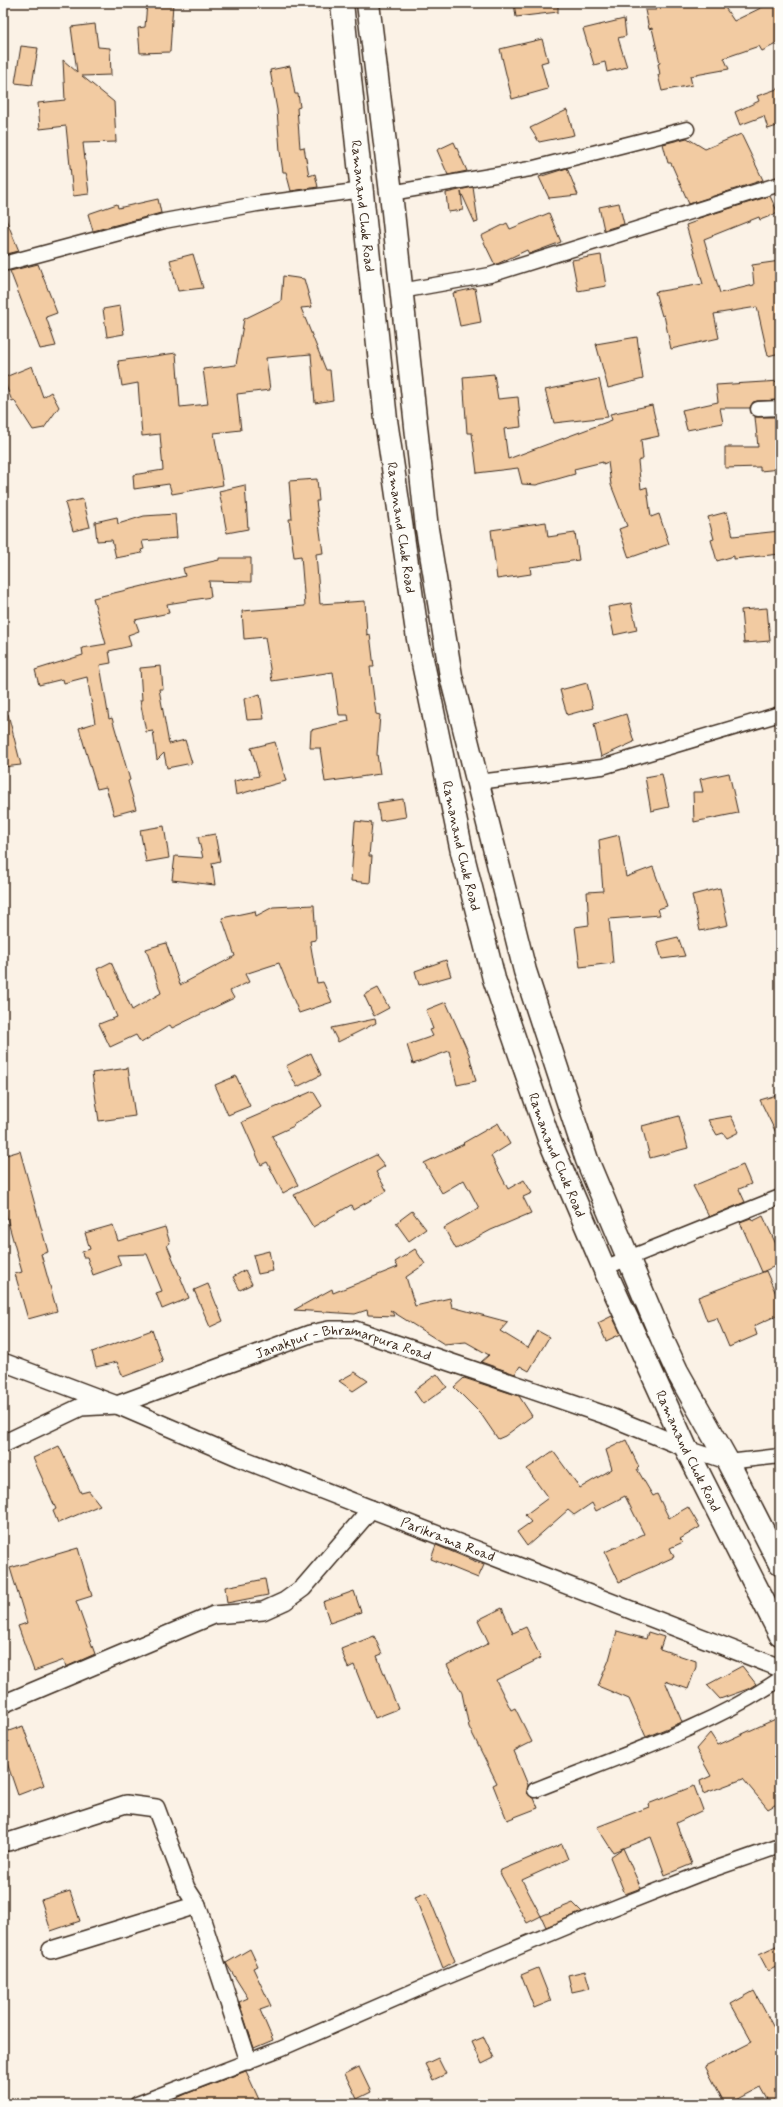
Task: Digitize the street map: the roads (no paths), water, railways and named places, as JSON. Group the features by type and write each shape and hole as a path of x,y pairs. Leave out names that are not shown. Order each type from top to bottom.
{"highway":[{"name":"Ramanand Chok Road","path":"342,3 363,190 386,420 418,639 455,821 494,979 549,1139 604,1268 686,1448 780,1634"},
{"name":"Ramanand Chok Road","path":"368,3 391,193 427,529 451,676 525,971 587,1160 676,1371 728,1462 780,1564"}],"street":[{"path":"391,193 530,168 687,129"},
{"path":"401,291 490,274 780,184"},
{"path":"3,264 178,218 257,204 363,190"},
{"path":"758,410 780,408"},
{"path":"478,782 602,766 780,714"},
{"path":"604,1268 780,1197"},
{"name":"Janakpur - Bhramarpura Road","path":"3,1444 81,1408 117,1405 310,1334 329,1330 355,1330 608,1416 686,1448"},
{"name":"Parikrama Road","path":"3,1362 117,1405 245,1460 780,1668"},
{"path":"686,1448 728,1462 780,1456"},
{"path":"3,1704 214,1615 263,1611 285,1601 303,1588 371,1509"},
{"path":"535,1790 676,1733 756,1696 780,1679"},
{"path":"8,1842 126,1804 156,1808 186,1888 197,1904 248,2061"},
{"path":"137,2104 248,2061 591,1917 780,1846"},
{"path":"51,1950 197,1904"}]}
